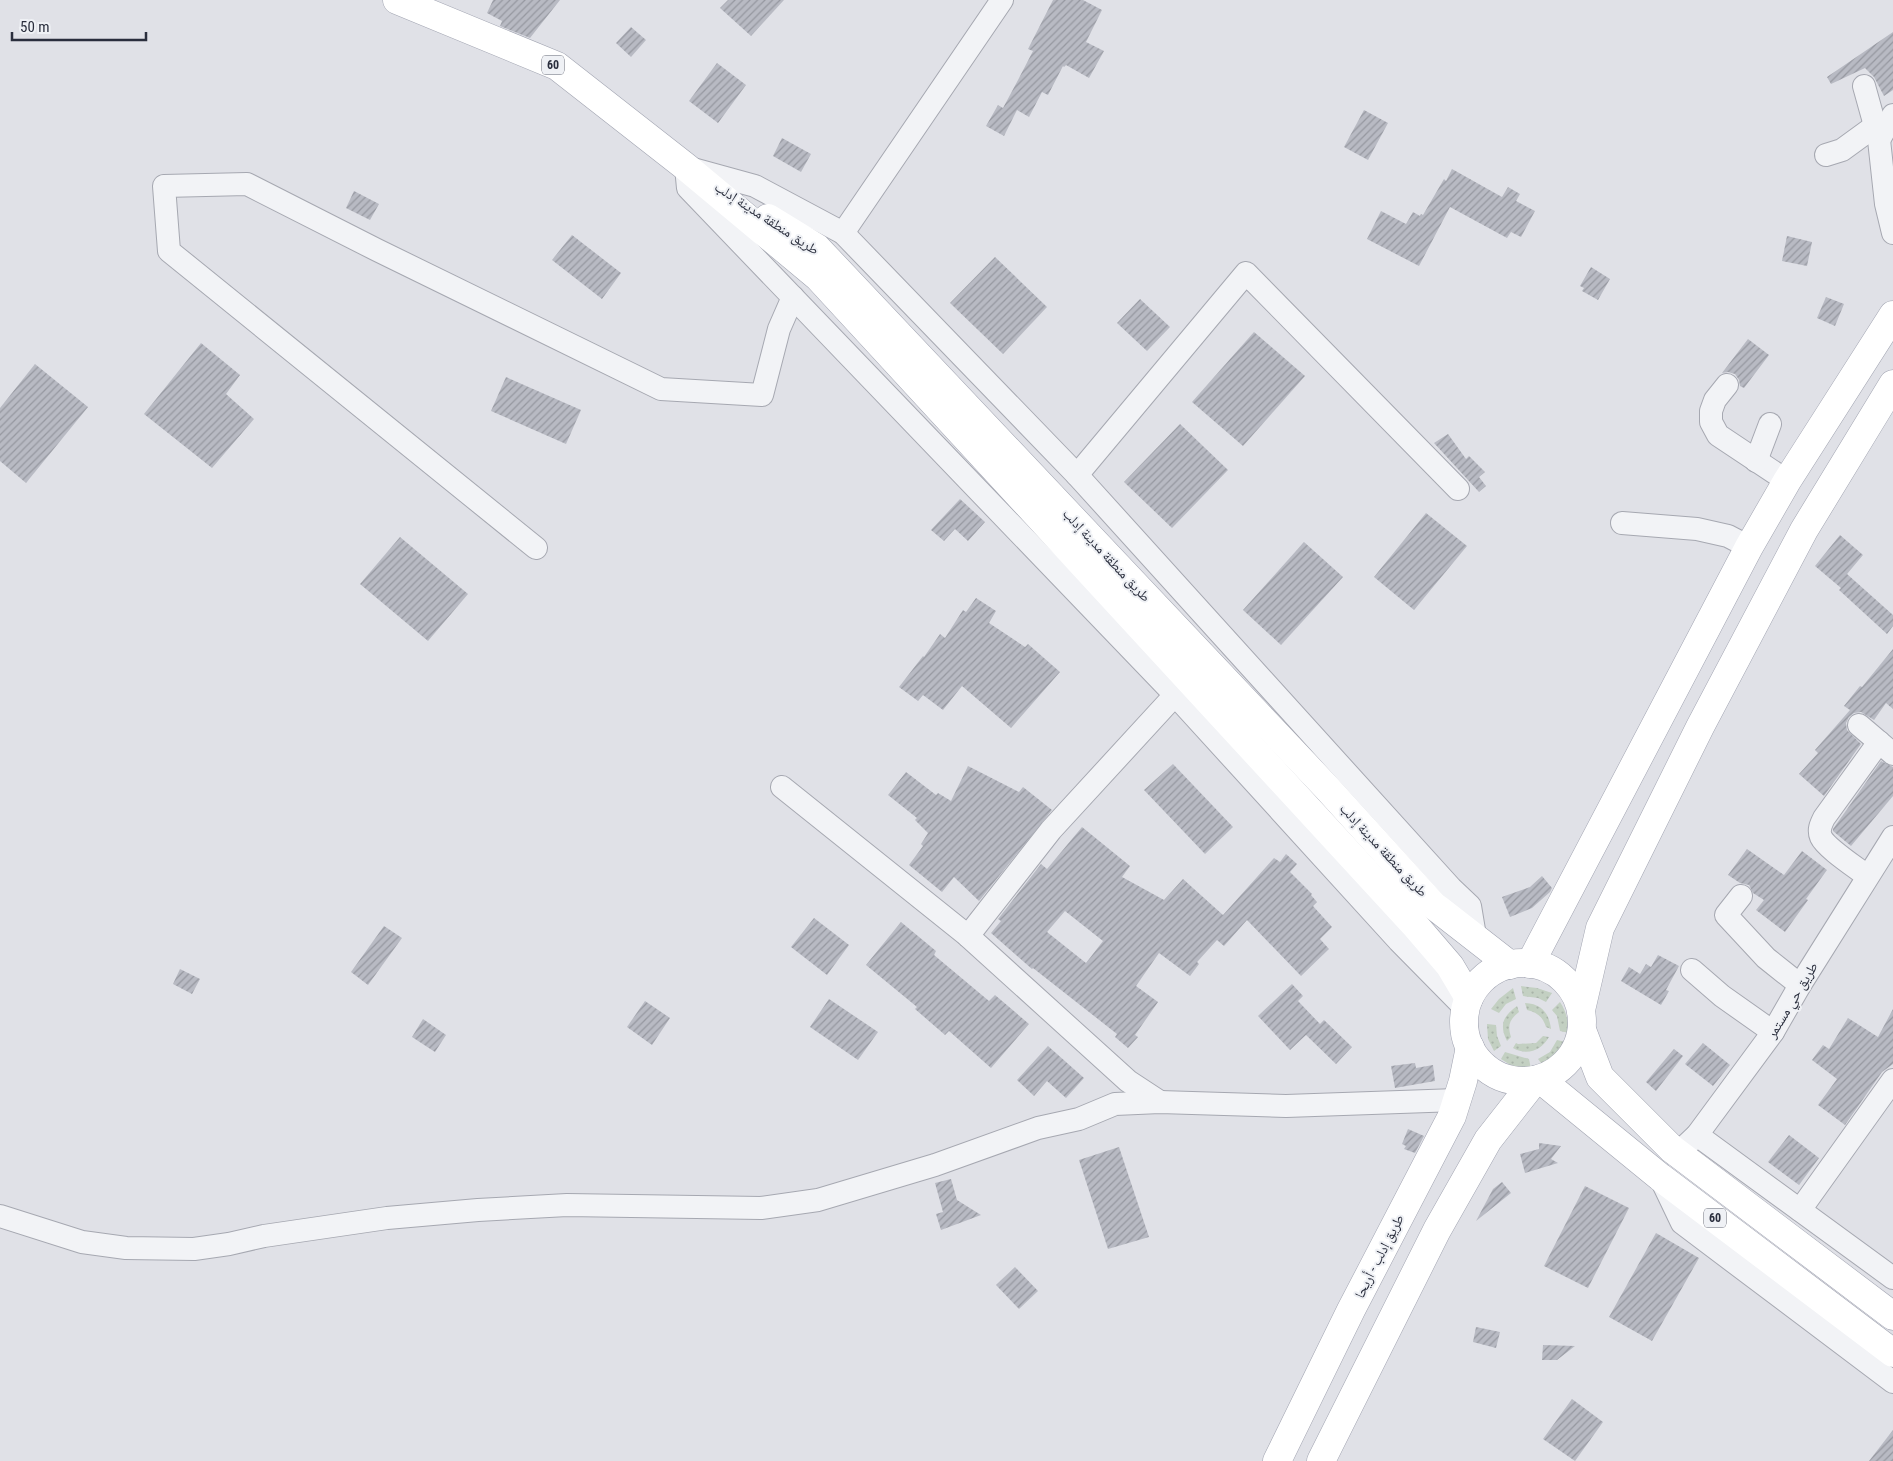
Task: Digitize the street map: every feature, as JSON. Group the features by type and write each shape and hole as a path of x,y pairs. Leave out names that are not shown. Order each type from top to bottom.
{"main road":[{"name":"طريق منطقة مدينة إدلب","path":"397,0 557,66 686,167 818,277 1414,924 1450,966 1467,1004"},
{"name":"طريق منطقة مدينة إدلب","path":"686,167 817,248 1321,782 1433,905 1475,936 1520,964"},
{"path":"1520,964 1749,547 1787,481 1893,315"},
{"path":"1582,1020 1574,991 1559,975 1551,970 1520,964 1500,968 1481,980 1467,1004 1465,1028 1470,1047 1483,1065 1502,1077 1518,1081 1538,1079 1556,1072 1569,1060 1575,1051 1582,1020 1600,928 1670,788 1804,530 1893,384"},
{"name":"60","path":"1582,1020 1600,1077 1687,1144 1893,1316"},
{"name":"طريق إدلب - أريحا","path":"1277,1461 1351,1310 1452,1116 1470,1047"},
{"path":"1321,1461 1437,1230 1488,1140 1538,1079"},
{"name":"60","path":"1538,1079 1660,1178 1893,1353"}],"street":[{"path":"843,233 1002,0"},
{"path":"1864,86 1882,127 1886,204 1893,233"},
{"path":"1826,155 1842,150 1882,127"},
{"path":"1467,1004 1398,941 1175,695 688,188 686,167 755,186 843,233 1077,476 1451,888 1470,906 1475,936"},
{"path":"536,548 169,252 164,186 246,184 661,389 762,395 779,329 793,297"},
{"path":"1077,476 1246,273 1458,489"},
{"path":"1727,385 1710,410 1711,422 1718,435 1787,481"},
{"path":"1756,461 1770,424"},
{"path":"1622,523 1697,529 1728,536 1749,547"},
{"path":"968,936 1052,830 1175,695"},
{"path":"1859,725 1886,748 1824,818 1820,827 1820,833 1824,842 1867,876"},
{"path":"782,786 968,936 1128,1081 1160,1102"},
{"name":"طريق حي مستمر","path":"1687,1144 1773,1032 1867,876 1893,837"},
{"path":"1741,896 1726,915 1766,958 1800,985"},
{"path":"1692,970 1722,996 1773,1032"},
{"path":"1800,1210 1893,1080"},
{"path":"0,1216 82,1242 126,1248 194,1249 264,1236 387,1218 478,1210 567,1205 761,1208 818,1200 935,1164 1038,1128 1079,1119 1115,1104 1160,1102 1286,1106 1457,1100"},
{"path":"1687,1144 1800,1210 1893,1278"},
{"path":"1660,1178 1682,1223 1893,1382"}],"green space":[{"path":"1521,986 1537,988 1552,993 1546,1002 1538,998 1523,996"},
{"path":"1513,988 1516,999 1506,1004 1499,1013 1491,1009 1499,999"},
{"path":"1560,1002 1566,1013 1569,1033 1560,1031 1557,1016 1552,1010"},
{"path":"1525,1003 1536,1005 1544,1010 1551,1029 1546,1027 1543,1020 1534,1012 1527,1010"},
{"path":"1517,1006 1519,1012 1510,1023 1511,1037 1507,1041 1503,1030 1504,1021 1508,1013"},
{"path":"1487,1024 1496,1025 1497,1036 1501,1046 1494,1051 1488,1039"},
{"path":"1543,1036 1549,1037 1542,1046 1533,1051 1523,1052 1513,1048 1516,1043 1536,1043"},
{"path":"1557,1040 1566,1042 1558,1056 1544,1067 1538,1059 1550,1052"},
{"path":"1505,1052 1529,1059 1531,1069 1512,1066 1501,1059"}],"building":[{"path":"493,0 560,0 530,38 500,26 502,21 487,13"},
{"path":"728,0 784,0 751,36 720,8"},
{"path":"1053,0 1083,0 1102,10 1086,42 1104,51 1089,78 1066,65 1063,66 1048,95 1042,92 1029,117 1017,110 1004,136 986,126 998,105 1003,108 1018,80 1033,51 1028,49"},
{"path":"631,27 646,40 631,57 616,43"},
{"path":"1893,32 1893,90 1884,96 1874,77 1865,68 1831,84 1827,77"},
{"path":"717,63 746,85 718,123 689,101"},
{"path":"1364,110 1388,123 1368,160 1344,147"},
{"path":"782,138 811,154 801,172 773,156"},
{"path":"1452,169 1502,197 1508,187 1520,194 1516,201 1535,211 1521,237 1511,232 1507,238 1450,207 1419,266 1367,239 1381,211 1406,224 1413,212 1420,216 1421,214 1423,215"},
{"path":"354,191 379,204 370,220 346,208"},
{"path":"572,235 621,273 602,299 552,260"},
{"path":"1787,236 1812,242 1807,266 1782,261"},
{"path":"995,257 1047,307 1003,354 950,303"},
{"path":"1591,267 1610,279 1598,300 1582,291 1584,288 1580,286"},
{"path":"1826,297 1844,304 1835,326 1817,318"},
{"path":"1140,299 1170,327 1147,351 1117,323"},
{"path":"1254,332 1305,376 1243,446 1192,402"},
{"path":"1748,339 1769,355 1744,388 1740,386 1735,374 1722,373"},
{"path":"201,343 240,375 226,394 254,419 212,468 144,414"},
{"path":"35,364 88,407 26,483 0,461 0,408"},
{"path":"506,377 581,410 566,444 491,411"},
{"path":"1180,424 1228,470 1172,528 1124,482"},
{"path":"1448,434 1466,459 1469,456 1485,472 1479,477 1486,486 1479,492 1434,443"},
{"path":"960,499 985,522 968,541 955,529 944,541 931,530"},
{"path":"1426,513 1467,546 1414,610 1374,577"},
{"path":"1840,535 1863,555 1847,574 1893,615 1893,626 1887,634 1839,590 1841,588 1815,566"},
{"path":"400,537 468,594 428,641 360,584"},
{"path":"1304,542 1343,577 1281,645 1243,610"},
{"path":"976,598 996,611 989,623 1025,647 1028,644 1060,672 1011,728 962,686 943,710 923,695 918,701 899,687 940,634 945,638 963,610 966,612"},
{"path":"1893,649 1893,709 1886,703 1874,720 1861,712 1854,713 1849,717 1846,723 1847,730 1861,744 1824,796 1799,774 1818,753 1815,750 1850,710 1844,706"},
{"path":"1881,761 1893,767 1893,796 1851,846 1833,829"},
{"path":"1173,764 1233,827 1205,854 1144,790"},
{"path":"968,766 1019,792 1023,787 1052,810 979,901 954,877 942,892 909,865 923,846 921,844 928,833 915,820 917,818 888,795 906,772 936,795 938,793 951,801"},
{"path":"1082,827 1130,866 1122,877 1164,900 1183,879 1223,915 1274,858 1280,862 1286,854 1297,864 1290,872 1312,894 1317,902 1313,906 1332,927 1320,939 1329,949 1301,976 1247,920 1224,946 1217,940 1197,962 1199,964 1190,976 1159,953 1136,986 1158,1002 1135,1035 1138,1037 1128,1048 1115,1037 1117,1034 1032,969 991,933 1001,921 998,919 1041,864 1047,869","holes":["1065,911 1103,941 1086,963 1047,932"]},
{"path":"1747,849 1784,875 1802,851 1827,870 1785,932 1756,910 1764,900 1753,893 1749,885 1740,883 1728,875"},
{"path":"1542,876 1552,888 1550,892 1532,908 1510,917 1502,897 1530,887"},
{"path":"814,918 849,945 827,975 791,947"},
{"path":"901,922 936,951 934,955 989,1001 995,995 1029,1024 991,1068 949,1031 945,1035 915,1009 917,1007 866,965"},
{"path":"384,926 402,938 368,985 351,972"},
{"path":"1658,955 1679,966 1666,990 1669,991 1661,1005 1621,981 1629,967 1640,974 1646,964 1651,967"},
{"path":"180,969 200,979 192,994 173,984"},
{"path":"1292,984 1303,996 1298,1001 1320,1024 1324,1020 1352,1047 1336,1064 1306,1035 1290,1050 1258,1016"},
{"path":"829,999 878,1032 858,1060 810,1027"},
{"path":"645,1001 670,1018 652,1045 627,1027"},
{"path":"1893,1009 1893,1064 1882,1072 1845,1125 1818,1105 1837,1079 1812,1060 1823,1045 1829,1049 1848,1018 1878,1037"},
{"path":"423,1019 446,1035 435,1052 412,1037"},
{"path":"1703,1043 1730,1065 1713,1086 1685,1064"},
{"path":"1048,1046 1084,1078 1066,1098 1047,1081 1034,1096 1017,1080"},
{"path":"1674,1049 1683,1056 1656,1091 1646,1082"},
{"path":"1415,1063 1416,1068 1433,1065 1435,1081 1395,1088 1391,1066"},
{"path":"1408,1129 1424,1136 1415,1153 1404,1149 1406,1146 1402,1144"},
{"path":"1789,1135 1819,1158 1799,1185 1768,1162"},
{"path":"1539,1143 1561,1146 1551,1159 1558,1163 1525,1173 1520,1154 1539,1149"},
{"path":"1119,1147 1149,1237 1108,1249 1079,1160"},
{"path":"951,1179 957,1200 981,1215 941,1230 936,1214 943,1212 935,1183"},
{"path":"1502,1182 1511,1193 1476,1221 1493,1189"},
{"path":"1585,1186 1629,1208 1588,1288 1544,1266"},
{"path":"1656,1233 1699,1258 1652,1341 1609,1317"},
{"path":"1015,1267 1038,1291 1019,1309 996,1285"},
{"path":"1476,1327 1500,1332 1496,1348 1473,1342"},
{"path":"1543,1345 1575,1346 1557,1360 1542,1360"},
{"path":"1572,1399 1603,1422 1575,1461 1543,1439"},
{"path":"1893,1430 1893,1461 1869,1461"}]}
